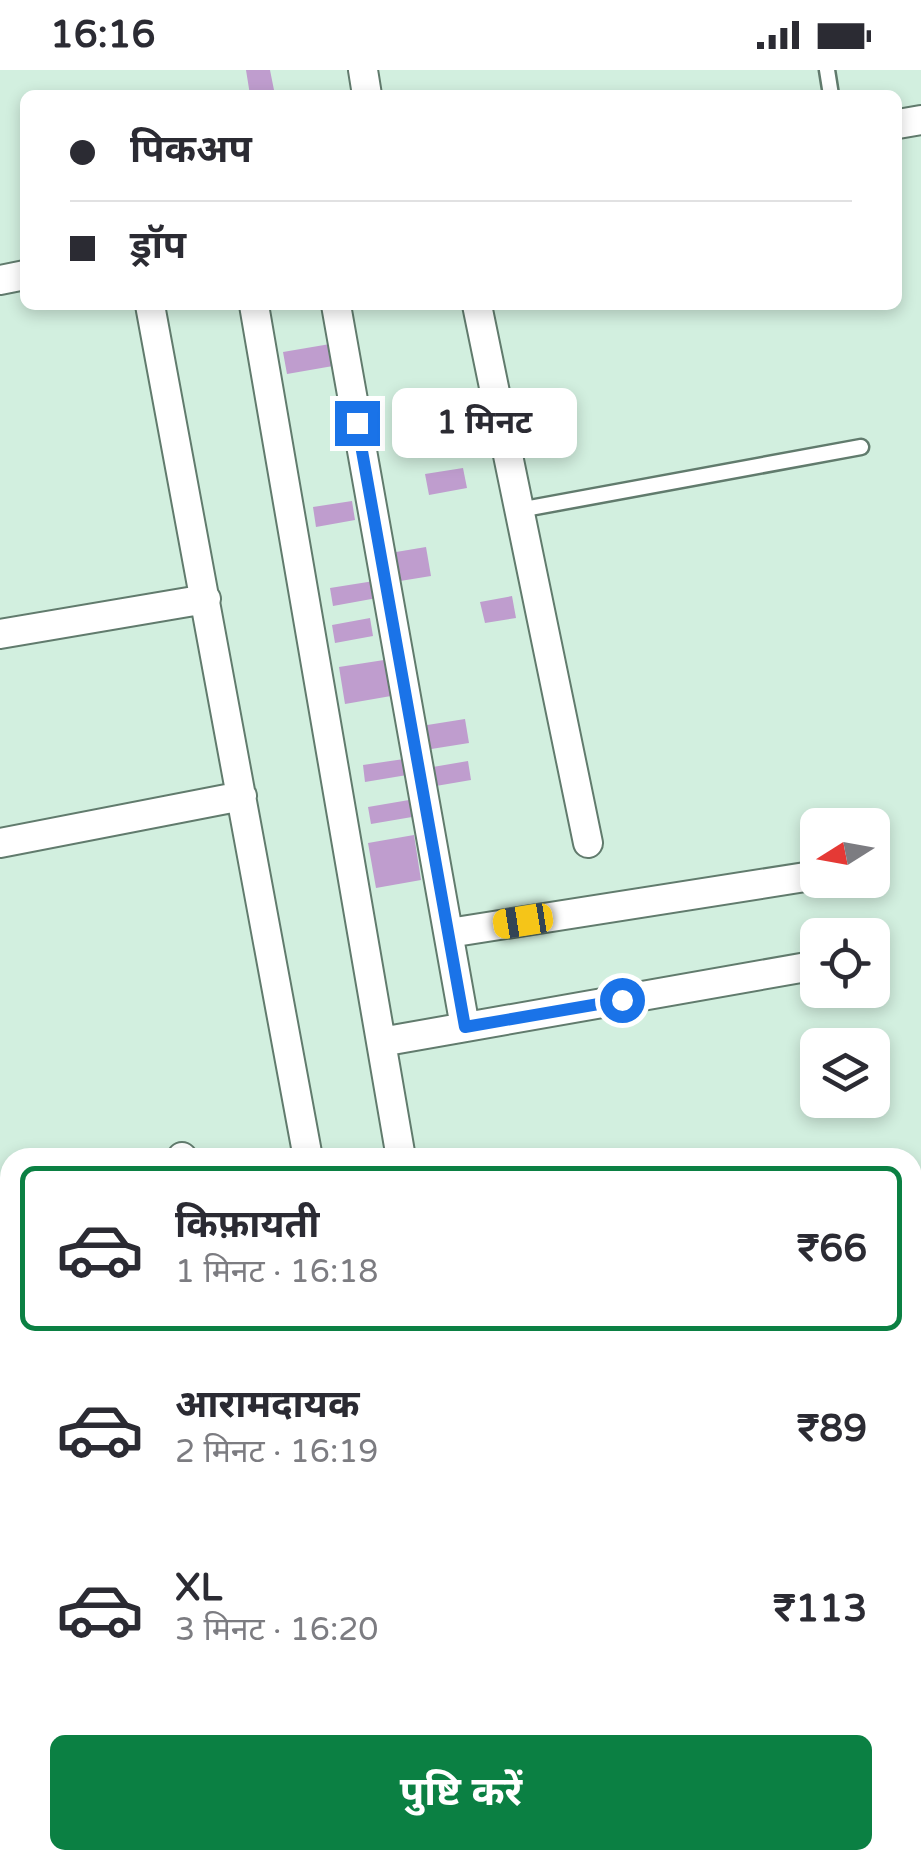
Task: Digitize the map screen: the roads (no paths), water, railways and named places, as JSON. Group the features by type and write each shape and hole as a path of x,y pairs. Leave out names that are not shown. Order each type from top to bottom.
{"street":[{"path":"151,310 306,1148"},
{"path":"255,310 399,1148"},
{"path":"337,310 465,1027"},
{"path":"477,310 588,844"},
{"path":"0,634 206,599"},
{"path":"0,842 242,796"},
{"path":"448,933 800,877"},
{"path":"381,1042 800,968"}],"lane":[{"path":"519,510 861,447"}]}
